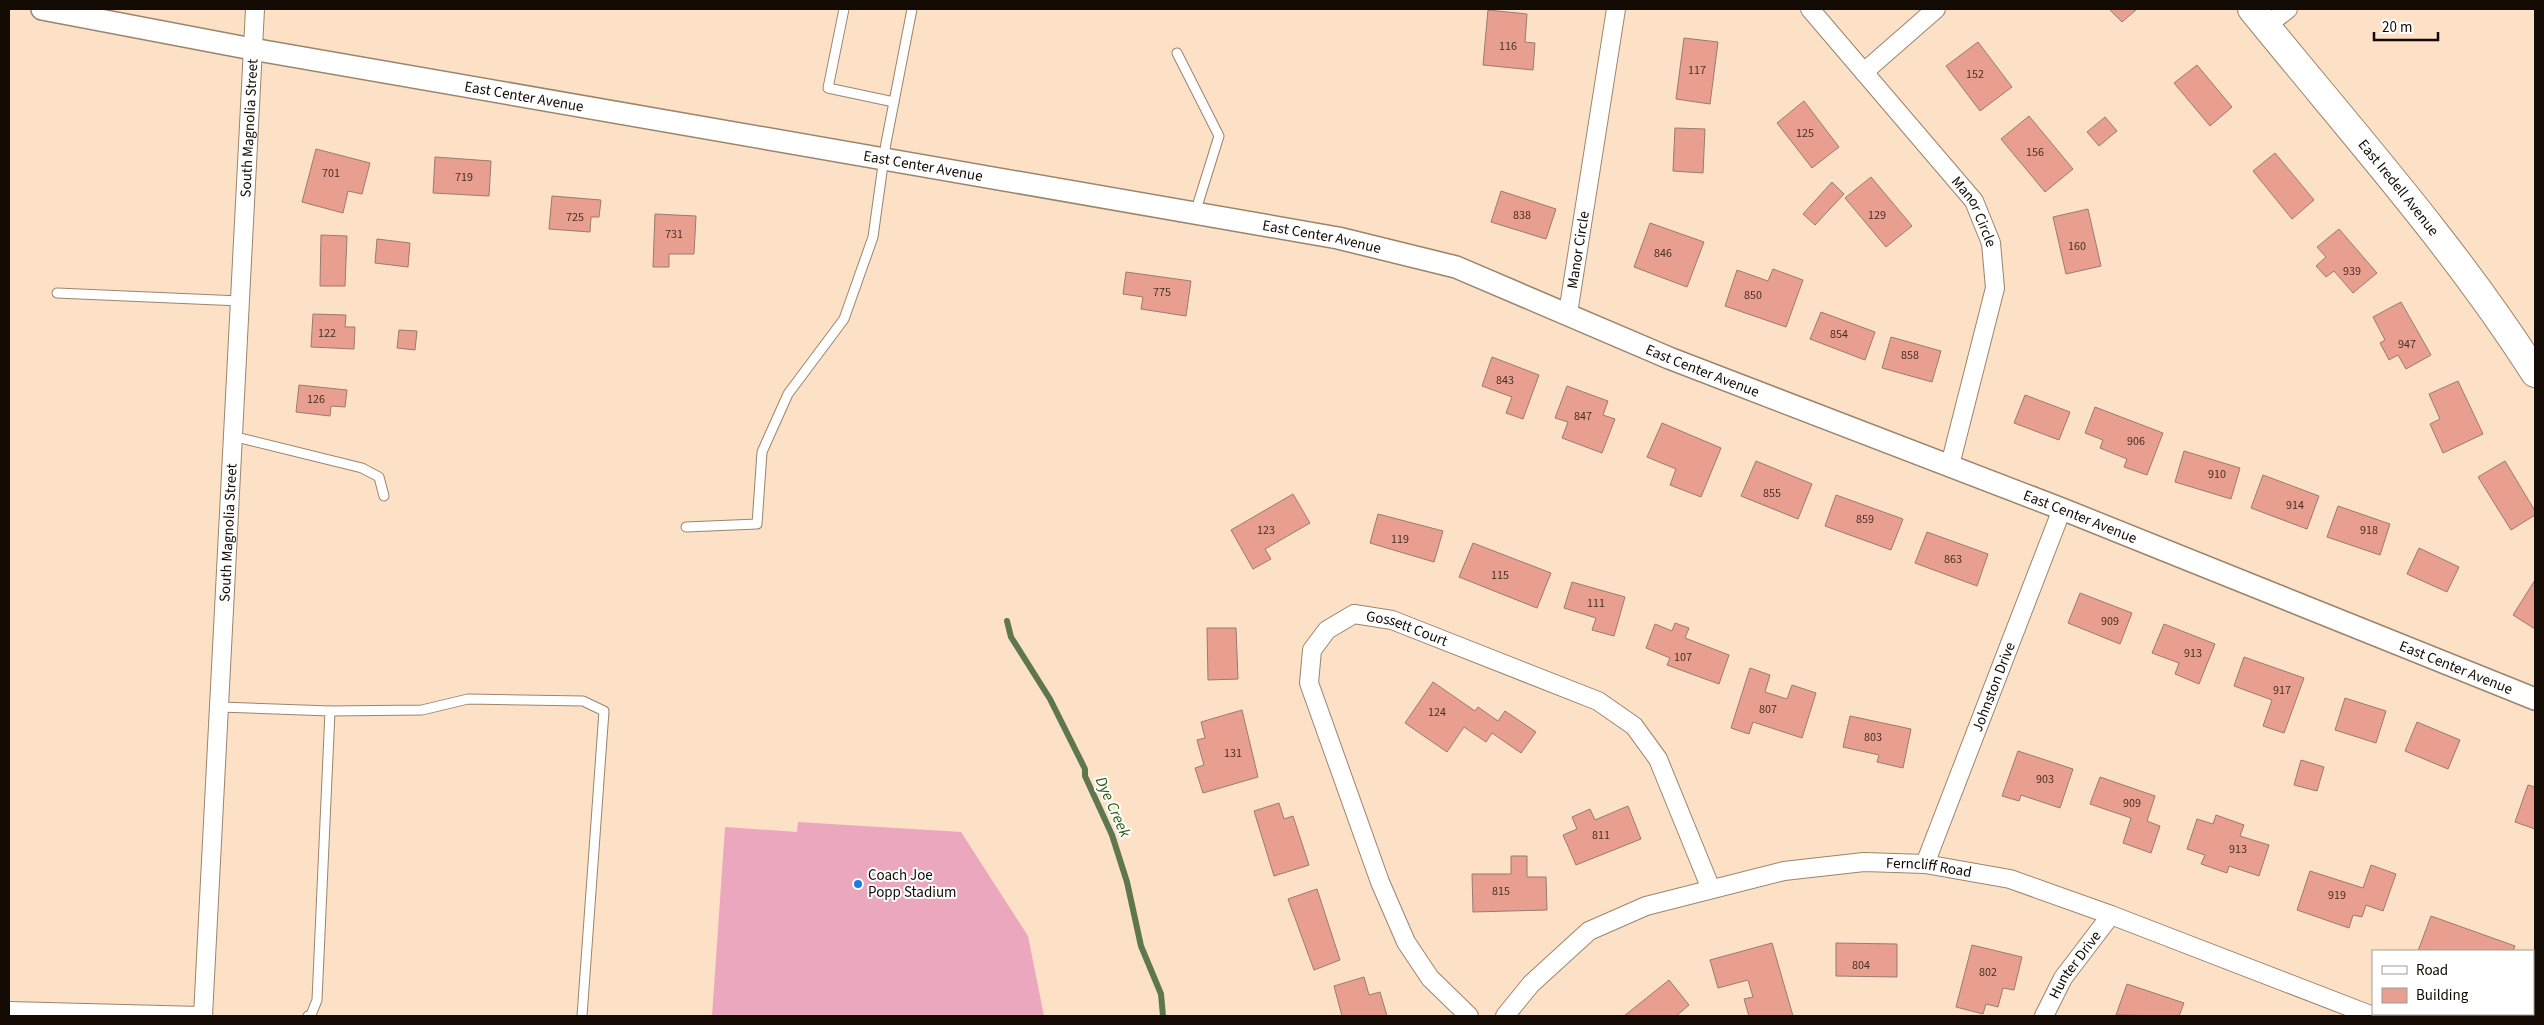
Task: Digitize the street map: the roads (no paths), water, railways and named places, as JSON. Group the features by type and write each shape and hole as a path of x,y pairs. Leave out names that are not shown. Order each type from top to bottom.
{"main road":[{"name":"East Iredell Avenue","path":"2259,17 2312,78 2460,263 2535,373"}],"street":[{"name":"East Center Avenue","path":"42,9 252,49 1338,238 1456,267 1568,313 1669,358 2062,509 2535,699"},
{"name":"South Magnolia Street","path":"202,1016 255,9"},
{"name":"Manor Circle","path":"1568,313 1616,9"},
{"name":"Manor Circle","path":"1810,9 1974,201 1991,243 1995,288 1950,466"},
{"path":"1864,72 1936,9"},
{"path":"2259,17 2288,9"},
{"name":"Johnston Drive","path":"1925,864 2062,509"},
{"name":"Gossett Court","path":"1469,1016 1430,978 1406,942 1380,882 1309,683 1312,650 1327,630 1354,614 1392,620 1598,701 1634,726 1658,759 1711,889"},
{"name":"Ferncliff Road","path":"1505,1016 1531,984 1589,931 1646,906 1784,870 1864,862 1925,864 2010,879 2373,1016"},
{"name":"Hunter Drive","path":"2044,1016 2063,978 2111,916"},
{"path":"9,1011 202,1016"}],"lane":[{"path":"844,9 828,88 894,102"},
{"path":"686,527 757,524 762,452 788,394 844,319 873,237 886,160 886,143 912,9"},
{"path":"1177,53 1219,136 1195,213"},
{"path":"57,293 240,301"},
{"path":"232,436 362,468 379,477 384,496"},
{"path":"219,707 330,711 422,710 468,699 583,702 604,711 582,1016"},
{"path":"308,1016 311,1015 317,1000 330,711"}],"waterway":[{"name":"Dye Creek","path":"1007,621 1011,637 1050,699 1085,769 1085,776 1112,835 1127,882 1141,946 1161,994 1163,1016"}],"place":[{"name":"Coach Joe Popp Stadium","path":"858,884"}]}
